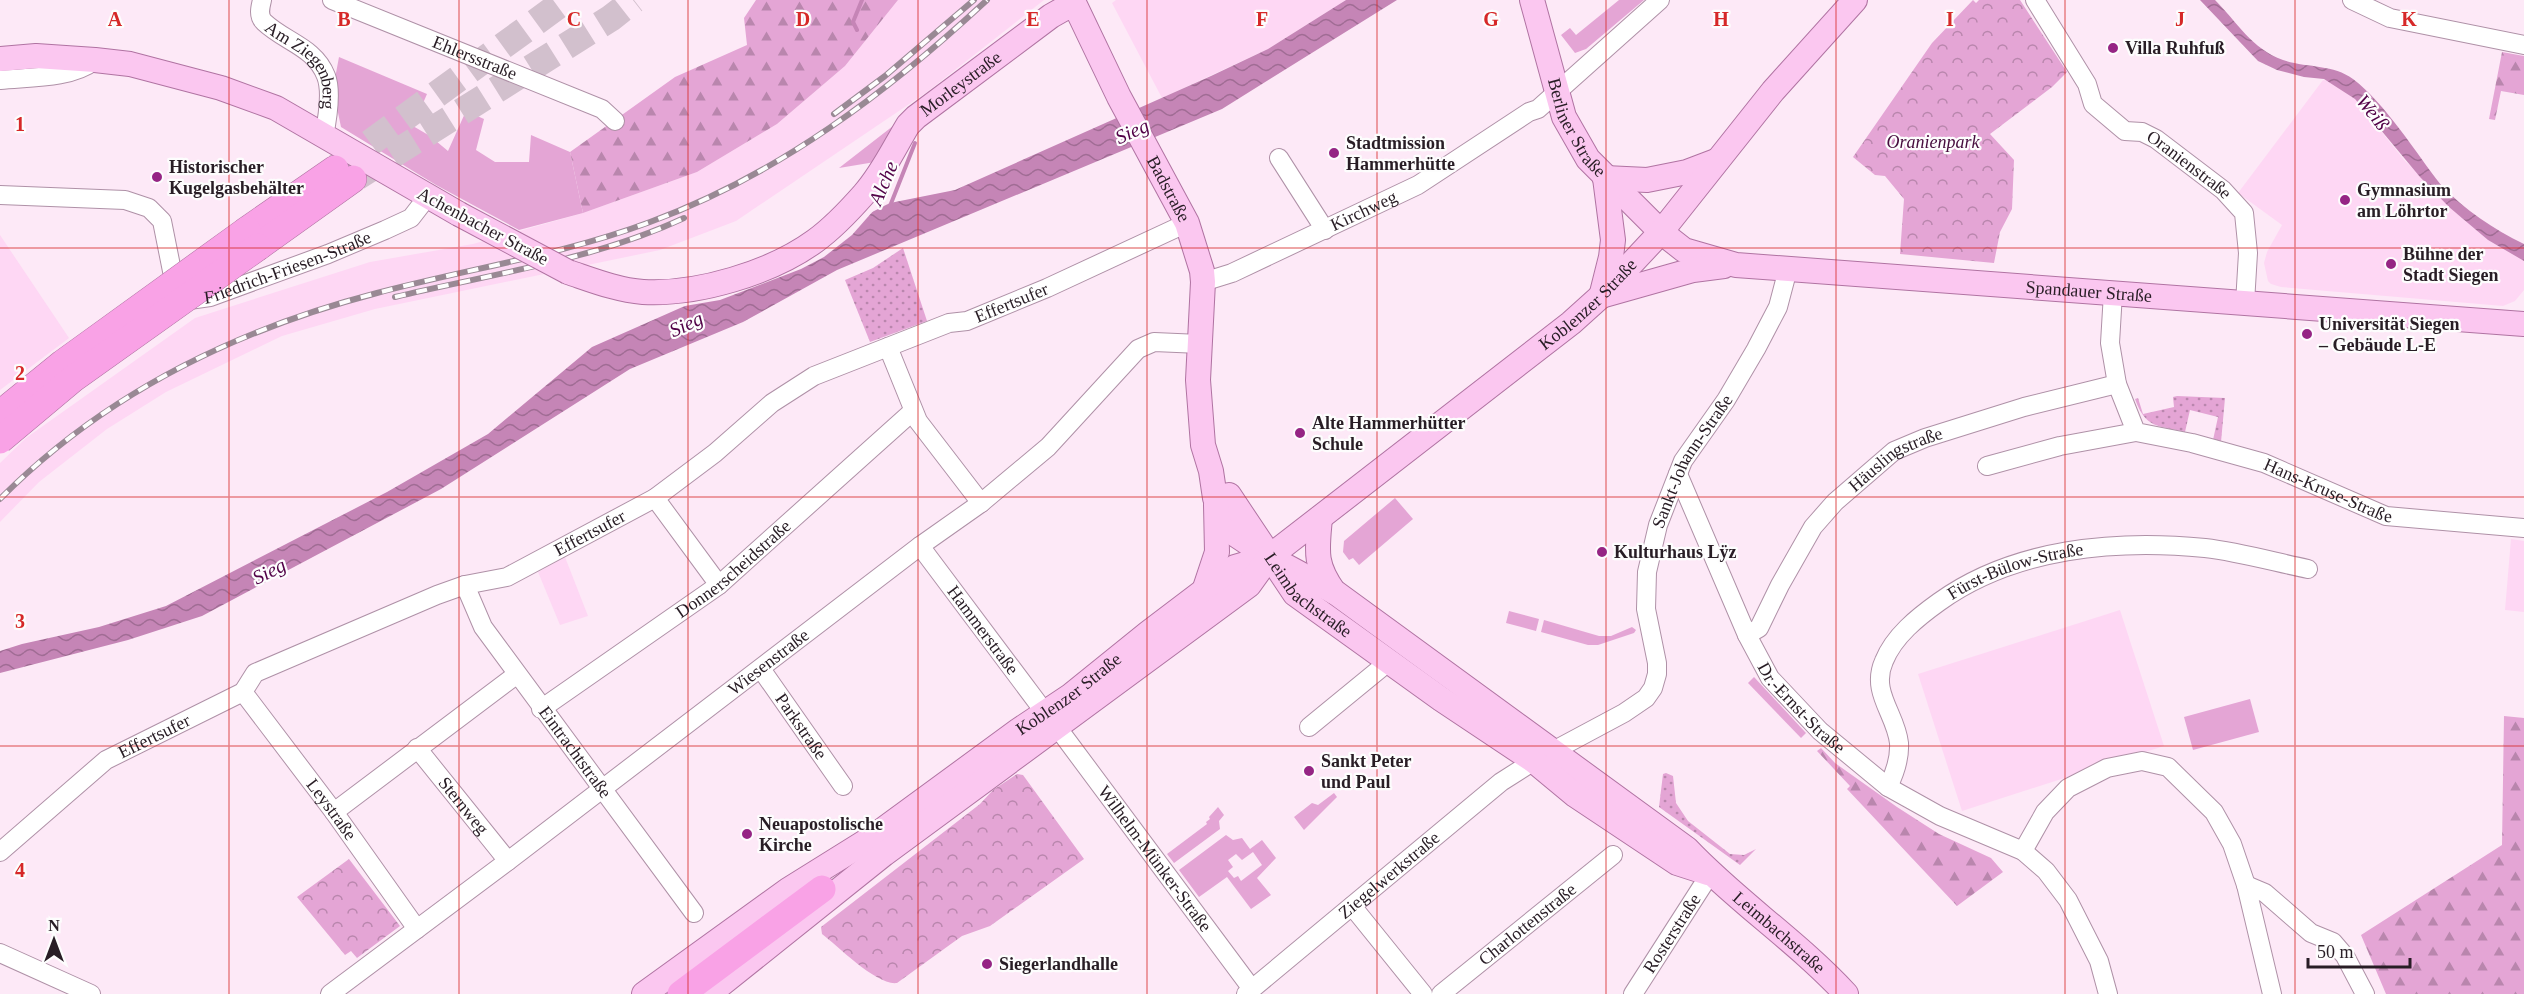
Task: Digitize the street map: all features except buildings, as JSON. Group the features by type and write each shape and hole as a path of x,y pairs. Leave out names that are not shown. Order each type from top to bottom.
{"highway":[{"path":"0,440 74,378 253,239 344,174"},
{"path":"0,414 63,363 253,239"},
{"path":"681,994 822,889"}],"main road":[{"name":"Berliner Straße","path":"1532,0 1556,93 1575,139 1605,178 1661,232"},
{"name":"Koblenzer Straße","path":"822,889 1051,721 1249,585 1269,557 1558,334 1601,296 1661,232 1773,91 1855,0"},
{"name":"Badstraße","path":"1077,1 1119,97 1154,165 1188,223 1203,282"},
{"name":"Morleystraße","path":"861,198 908,125 916,117 1051,16 1077,1"},
{"name":"Achenbacher Straße","path":"0,59 36,56 130,64 221,88 276,108 459,214 568,272 618,288 641,292 667,292 719,283 792,256 835,225 861,198"},
{"path":"1601,296 1611,257 1612,240 1605,178 1647,180 1687,172 1717,160"},
{"name":"Spandauer Straße","path":"1661,232 1684,250 1736,265 2524,324"},
{"path":"1601,296 1693,270 1736,265"},
{"path":"1203,282 1199,414 1203,445 1211,471 1215,498 1217,552 1204,591"},
{"path":"1211,471 1251,526 1269,557"},
{"path":"1215,498 1236,535 1269,557"},
{"path":"1320,518 1316,558 1325,579 1336,593"},
{"name":"Koblenzer Straße","path":"1051,721 1235,567 1269,557"},
{"name":"Leimbachstraße","path":"1269,557 1336,593 1543,756"},
{"name":"Leimbachstraße","path":"1269,557 1295,594 1387,661 1543,756 1687,849 1710,874 1792,941 1846,994"},
{"path":"1387,661 1401,642"},
{"name":"Koblenzer Straße","path":"644,994 788,890 879,846"},
{"name":"Koblenzer Straße","path":"709,994 879,846"}],"street":[{"name":"Am Ziegenberg","path":"262,0 259,9 263,21 309,51 327,77 328,114 324,136"},
{"name":"Ehlersstraße","path":"333,0 602,109 615,121"},
{"name":"Kirchweg","path":"1203,282 1232,273 1418,185 1529,112 1538,109 1660,0"},
{"name":"Oranienstraße","path":"2035,0 2087,84 2093,104 2125,131 2142,132 2156,139 2223,190 2244,213 2248,253 2245,303"},
{"path":"2352,0 2390,18 2524,45"},
{"path":"0,81 68,72 84,68 95,60"},
{"path":"1279,158 1325,230"},
{"path":"0,195 125,200 149,208 162,221 173,276 167,303 0,405"},
{"name":"Friedrich-Friesen-Straße","path":"167,303 210,297 328,255 411,218 428,196"},
{"name":"Effertsufer","path":"0,852 106,760 243,692 255,673 437,595 465,585 507,577 655,498 715,453 772,404 814,376 949,323 967,321 1047,288 1188,223"},
{"name":"Sankt-Johann-Straße","path":"1543,756 1624,713 1646,698 1653,688 1657,663 1646,609 1647,572 1656,533 1678,474 1689,453 1726,400 1778,307 1788,269"},
{"path":"2113,293 2110,343 2117,384 2136,432"},
{"name":"Wiesenstraße","path":"330,994 761,669 920,546 981,503 1057,438 1138,349 1154,342 1200,344"},
{"path":"888,347 918,421 981,503"},
{"name":"Häuslingstraße","path":"1747,635 1759,628 1780,585 1813,528 1835,502 1894,451 1925,438 2024,407 2117,384"},
{"name":"Donnerscheidstraße","path":"542,709 719,585 913,411"},
{"name":"Hans-Kruse-Straße","path":"1987,466 2061,446 2136,432 2192,443 2264,463 2386,516 2524,528"},
{"name":"Dr.-Ernst-Straße","path":"1678,474 1747,635 1770,678 1820,731 1888,787 1940,816 2023,851 2046,870 2068,900 2099,962 2108,994"},
{"path":"655,498 719,585"},
{"name":"Fürst-Bülow-Straße","path":"1888,787 1899,758 1899,742 1880,690 1883,661 1892,646 1913,623 1961,586 2034,559 2078,549 2129,544 2206,549 2308,568"},
{"name":"Hammerstraße","path":"920,546 1051,721"},
{"name":"Eintrachtstraße","path":"465,585 483,627 516,675 693,913"},
{"path":"1310,727 1387,661"},
{"name":"Parkstraße","path":"761,669 843,786"},
{"path":"334,812 516,675"},
{"name":"Leystraße","path":"243,692 334,812 417,929"},
{"name":"Wilhelm-Münker-Straße","path":"1051,721 1249,991"},
{"name":"Sternweg","path":"417,748 508,861"},
{"name":"Ziegelwerkstraße","path":"1249,991 1501,782 1543,756"},
{"path":"2023,851 2045,812 2068,788 2107,768 2142,761 2168,767 2214,812 2232,844 2246,885 2272,994"},
{"name":"Charlottenstraße","path":"1441,994 1612,855"},
{"name":"Rosterstraße","path":"1633,994 1710,874"},
{"path":"2246,885 2265,893 2311,933 2333,942 2344,956 2365,994"},
{"path":"1352,906 1423,994"},
{"path":"0,953 91,994"}],"shaded area":[{"path":"898,0 1044,0 927,92 736,221 660,250 375,309 282,336 166,392 107,429 39,482 0,522 0,463 26,438 195,318 370,262 473,244 583,213 697,172 777,124 845,66"},
{"path":"1116,0 1346,0 1268,49 1162,98 1112,3"},
{"name":"Gymnasium am Löhrtor","path":"2323,80 2329,81 2355,99 2405,161 2488,240 2524,261 2524,290 2515,301 2503,306 2281,287 2268,281 2264,263 2267,252 2282,225 2238,193"},
{"path":"0,235 69,338 0,390"},
{"path":"2511,539 2524,541 2524,612 2505,610"},
{"path":"565,557 588,616 560,625 538,572"},
{"path":"2120,610 2164,746 1962,811 1918,674"}],"green space":[{"path":"756,0 898,0 845,66 777,124 697,172 583,213 570,152 675,77 747,45 744,18"},
{"path":"1619,0 1644,0 1586,49 1575,53 1561,35 1570,28 1576,35"},
{"name":"Oranienpark","path":"1973,0 1976,3 1979,0 2020,0 2067,72 2052,87 1990,134 2014,160 2012,209 2000,232 1994,263 1900,254 1904,199 1885,176 1875,175 1853,157 1932,43"},
{"path":"2502,52 2524,56 2524,95 2501,91 2495,120 2489,119"},
{"path":"339,57 427,94 413,126 448,151 466,111 484,119 476,150 495,162 529,162 531,135 570,152 583,213 519,230 436,185 341,127 333,89"},
{"path":"902,119 875,162 839,168"},
{"path":"903,248 927,321 870,342 845,280 873,268"},
{"path":"2173,397 2225,398 2221,442 2213,440 2218,417 2190,410 2185,432 2148,421 2139,409 2135,399 2138,398 2143,414 2174,407"},
{"path":"1395,498 1413,519 1359,565 1353,558 1349,560 1343,552 1344,541"},
{"path":"1509,611 1539,619 1536,631 1506,623"},
{"path":"1544,620 1599,636 1611,636 1632,627 1636,630 1634,633 1598,645 1588,645 1541,632"},
{"path":"1754,677 1806,733 1801,738 1748,683"},
{"path":"2250,699 2259,732 2193,750 2184,717"},
{"path":"2504,716 2524,718 2524,994 2386,994 2361,935 2502,845"},
{"path":"1821,748 1835,763 1897,807 1939,834 1991,858 2003,872 1957,906 1847,789 1850,786 1817,751"},
{"path":"1017,774 1023,775 1084,859 990,926 962,936 897,983 889,982 869,972 822,934 821,927 980,804 993,790"},
{"path":"1663,774 1673,776 1676,803 1688,821 1730,854 1744,855 1756,849 1740,865 1659,807"},
{"path":"1334,793 1337,797 1304,830 1294,817 1312,803 1318,805"},
{"path":"1218,807 1224,815 1219,821 1220,829 1174,863 1167,854 1207,824 1209,817"},
{"path":"1226,835 1233,840 1242,838 1250,849 1262,840 1276,858 1257,878 1271,895 1251,909 1227,877 1199,897 1179,870","holes":["1253,852 1262,865 1241,881 1238,876 1234,878 1228,871 1233,867 1228,860 1236,854 1242,860"]},
{"path":"349,859 400,926 357,958 351,951 345,955 297,897"}],"water":[{"name":"Sieg","path":"1346,0 1397,0 1222,109 837,270 743,322 630,369 441,489 202,616 128,640 0,673 0,651 99,627 166,606 387,492 488,434 592,347 687,305 890,203 955,190 1211,76 1268,49"},
{"name":"Weiß","path":"2200,0 2215,0 2254,42 2272,55 2283,60 2337,71 2353,79 2377,101 2450,194 2480,218 2524,244 2524,261 2488,240 2449,207 2420,177 2355,99 2324,79 2277,70 2258,61"}],"pier":[{"path":"871,209 874,210 852,235 824,257 801,269 720,300 673,308"}],"waterway":[{"name":"Alche","path":"857,30 853,22 862,0"},
{"name":"Alche","path":"890,206 915,143"}],"tunnel":[{"path":"337,167 566,0"},
{"path":"357,177 611,18 634,0"}],"railway":[{"path":"834,114 885,76 974,0"},
{"path":"0,499 40,462 83,428 128,397 174,370 223,347 324,308 411,284 549,253 617,234 697,203 743,180 787,155 871,98 911,67 987,0"},
{"path":"395,297 542,265 614,245 684,218"}],"place":[{"name":"Villa Ruhfuß","path":"2113,48"},
{"name":"Stadtmission Hammerhütte","path":"1334,153"},
{"name":"Historischer Kugelgasbehälter","path":"157,177"},
{"name":"Gymnasium am Löhrtor","path":"2345,200"},
{"name":"Bühne der Stadt Siegen","path":"2391,264"},
{"name":"Universität Siegen – Gebäude L-E","path":"2307,334"},
{"name":"Alte Hammerhütter Schule","path":"1300,433"},
{"name":"Kulturhaus Lÿz","path":"1602,552"},
{"name":"Sankt Peter und Paul","path":"1309,771"},
{"name":"Neuapostolische Kirche","path":"747,834"},
{"name":"Siegerlandhalle","path":"987,964"}]}
